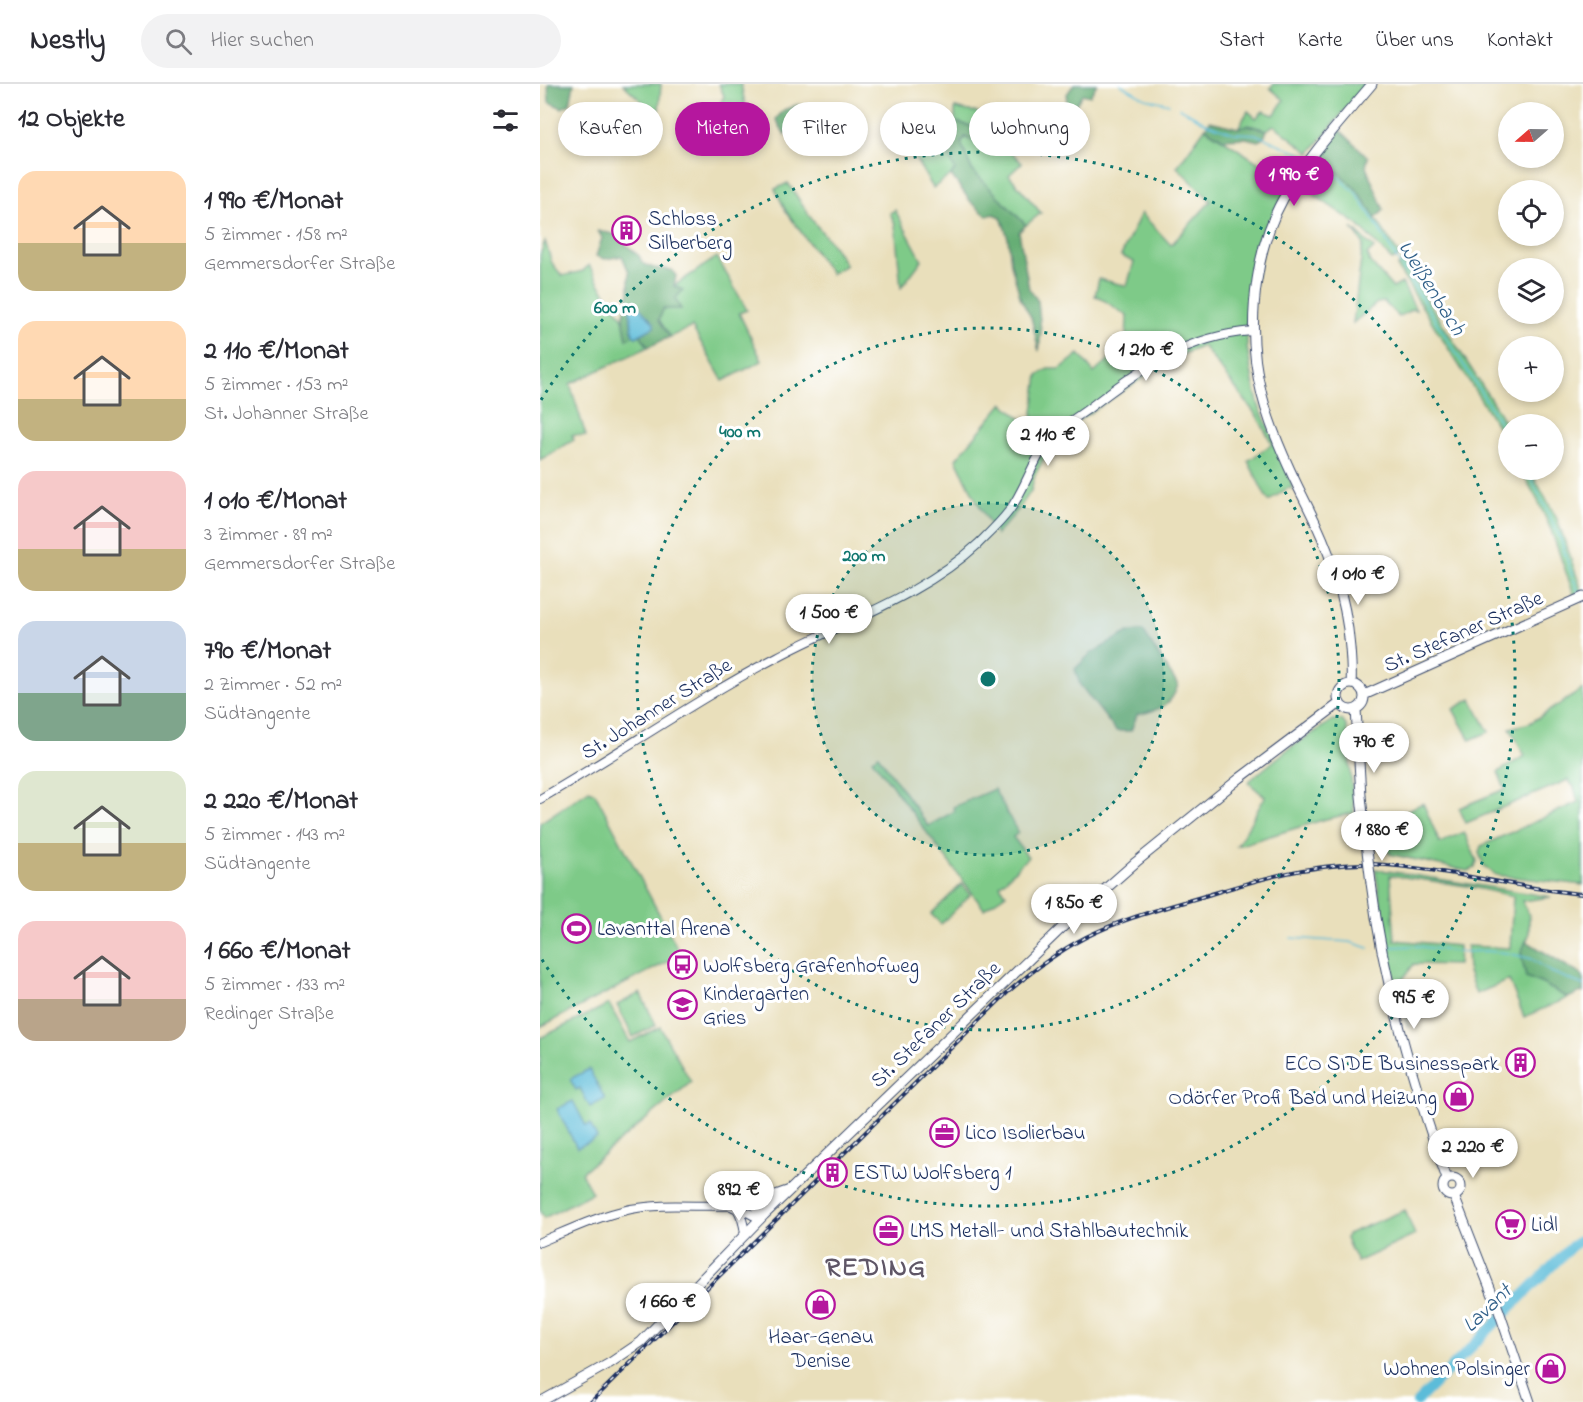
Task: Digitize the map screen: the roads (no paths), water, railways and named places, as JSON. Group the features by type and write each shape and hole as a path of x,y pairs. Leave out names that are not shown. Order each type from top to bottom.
{"main road":[{"path":"1351,684 1348,624 1339,584 1322,534 1276,439 1261,395 1256,373 1253,331 1260,256 1282,201 1317,150 1372,84"},
{"name":"St. Stefaner Straße","path":"1364,695 1580,599"},
{"path":"1351,684 1361,688 1364,695 1362,703 1356,709 1349,710 1340,703 1338,695 1346,685 1351,684"},
{"name":"St. Stefaner Straße","path":"792,1188 1091,902 1240,778 1340,703"},
{"path":"1356,709 1366,843 1386,972 1408,1059 1447,1179 1443,1184 1444,1190 1446,1194 1454,1196 1492,1292 1530,1402"},
{"path":"540,1402 610,1363 641,1342 792,1188"}],"street":[{"name":"St. Johanner Straße","path":"540,799 728,683 931,579 977,545 1010,510 1047,443 1064,427 1128,378 1168,354 1203,340 1226,334 1253,331"},
{"name":"St. Stefaner Straße","path":"540,1242 587,1221 632,1209 668,1205 703,1207 726,1205 748,1202 792,1188"},
{"path":"748,1202 762,1217"},
{"name":"St. Stefaner Straße","path":"726,1205 762,1217"},
{"path":"736,1208 740,1213 745,1234"}],"water":[{"path":"632,304 636,304 654,323 654,327 636,337 633,335 630,310"},
{"path":"589,1069 605,1099 590,1107 580,1088 576,1090 570,1079"},
{"path":"573,1101 586,1126 590,1124 597,1138 577,1148 557,1109"}],"waterway":[{"name":"Weißenbach","path":"1120,84 1145,98 1169,104"},
{"name":"Weißenbach","path":"1180,108 1208,124 1234,133 1255,134 1306,156"},
{"name":"Weißenbach","path":"1320,161 1355,192 1498,420"},
{"name":"Weißenbach","path":"1532,480 1559,535 1580,596"},
{"path":"1291,938 1350,942 1369,948"},
{"path":"1387,947 1416,946 1458,952 1507,953 1532,959 1551,972 1583,985"},
{"name":"Lavant","path":"1417,1402 1572,1246 1583,1239"}],"railway":[{"path":"591,1402 1008,992 1045,962 1086,937 1147,913 1286,873 1363,864"},
{"path":"1373,864 1400,866 1583,894"}],"place":[{"name":"Schloss Silberberg","path":"627,230"},
{"name":"Lavanttal Arena","path":"576,928"},
{"name":"Wolfsberg Grafenhofweg","path":"682,965"},
{"name":"Kindergarten Gries","path":"682,1005"},
{"name":"ECO SIDE Businesspark","path":"1520,1063"},
{"name":"Odörfer Profi Bad und Heizung","path":"1458,1097"},
{"name":"Lico Isolierbau","path":"944,1132"},
{"name":"ESTW Wolfsberg 1","path":"832,1172"},
{"name":"Lidl","path":"1510,1224"},
{"name":"LMS Metall- und Stahlbautechnik","path":"889,1230"},
{"name":"Haar-Genau Denise","path":"821,1305"},
{"name":"Wohnen Polsinger","path":"1551,1368"}],"district":[{"name":"REDING","path":"876,1266"}]}
